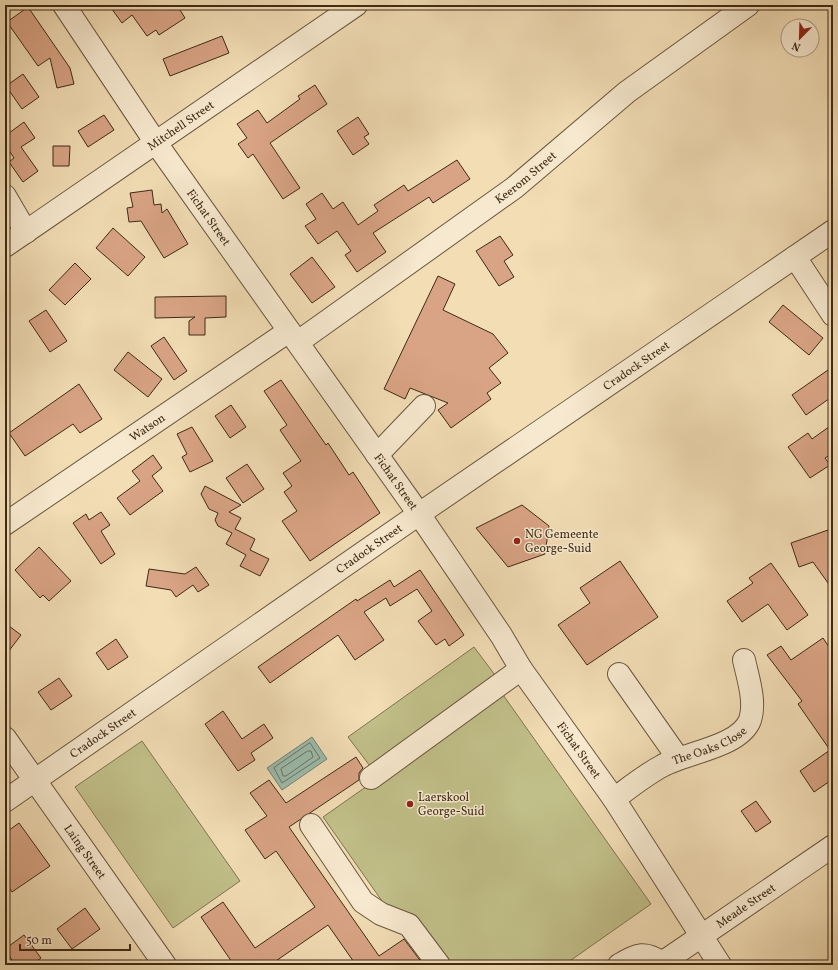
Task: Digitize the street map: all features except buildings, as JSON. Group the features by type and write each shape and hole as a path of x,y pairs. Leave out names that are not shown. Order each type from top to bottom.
{"street":[{"name":"Fichat Street","path":"64,5 156,143 419,514 501,635 521,669 614,799 720,965"},
{"name":"Mitchell Street","path":"5,246 356,5"},
{"name":"Keerom Street","path":"294,336 514,188 627,92 748,5"},
{"path":"5,196 26,232"},
{"name":"Cradock Street","path":"5,801 419,514 833,231"},
{"path":"795,257 833,315"},
{"name":"Watson","path":"5,524 294,336"},
{"path":"377,455 424,406"},
{"name":"The Oaks Close","path":"614,799 660,766 678,758 706,751 724,743 747,726 751,715 752,706 744,660"},
{"path":"371,778 521,669"},
{"path":"619,674 678,758"},
{"name":"Laing Street","path":"5,738 165,965"},
{"path":"311,825 363,902 381,914 409,925 439,965"},
{"name":"Meade Street","path":"661,964 833,846"},
{"path":"619,965 642,954 653,957 661,964"}],"shaded area":[{"path":"474,647 498,679 373,770 348,737"},
{"path":"501,692 651,904 564,965 449,965 413,914 389,911 323,817"},
{"path":"142,741 240,881 173,928 75,787"}],"water":[{"path":"312,737 327,759 282,790 267,768"}],"place":[{"name":"NG Gemeente George-Suid","path":"517,541"},
{"name":"Laerskool George-Suid","path":"410,804"}]}
